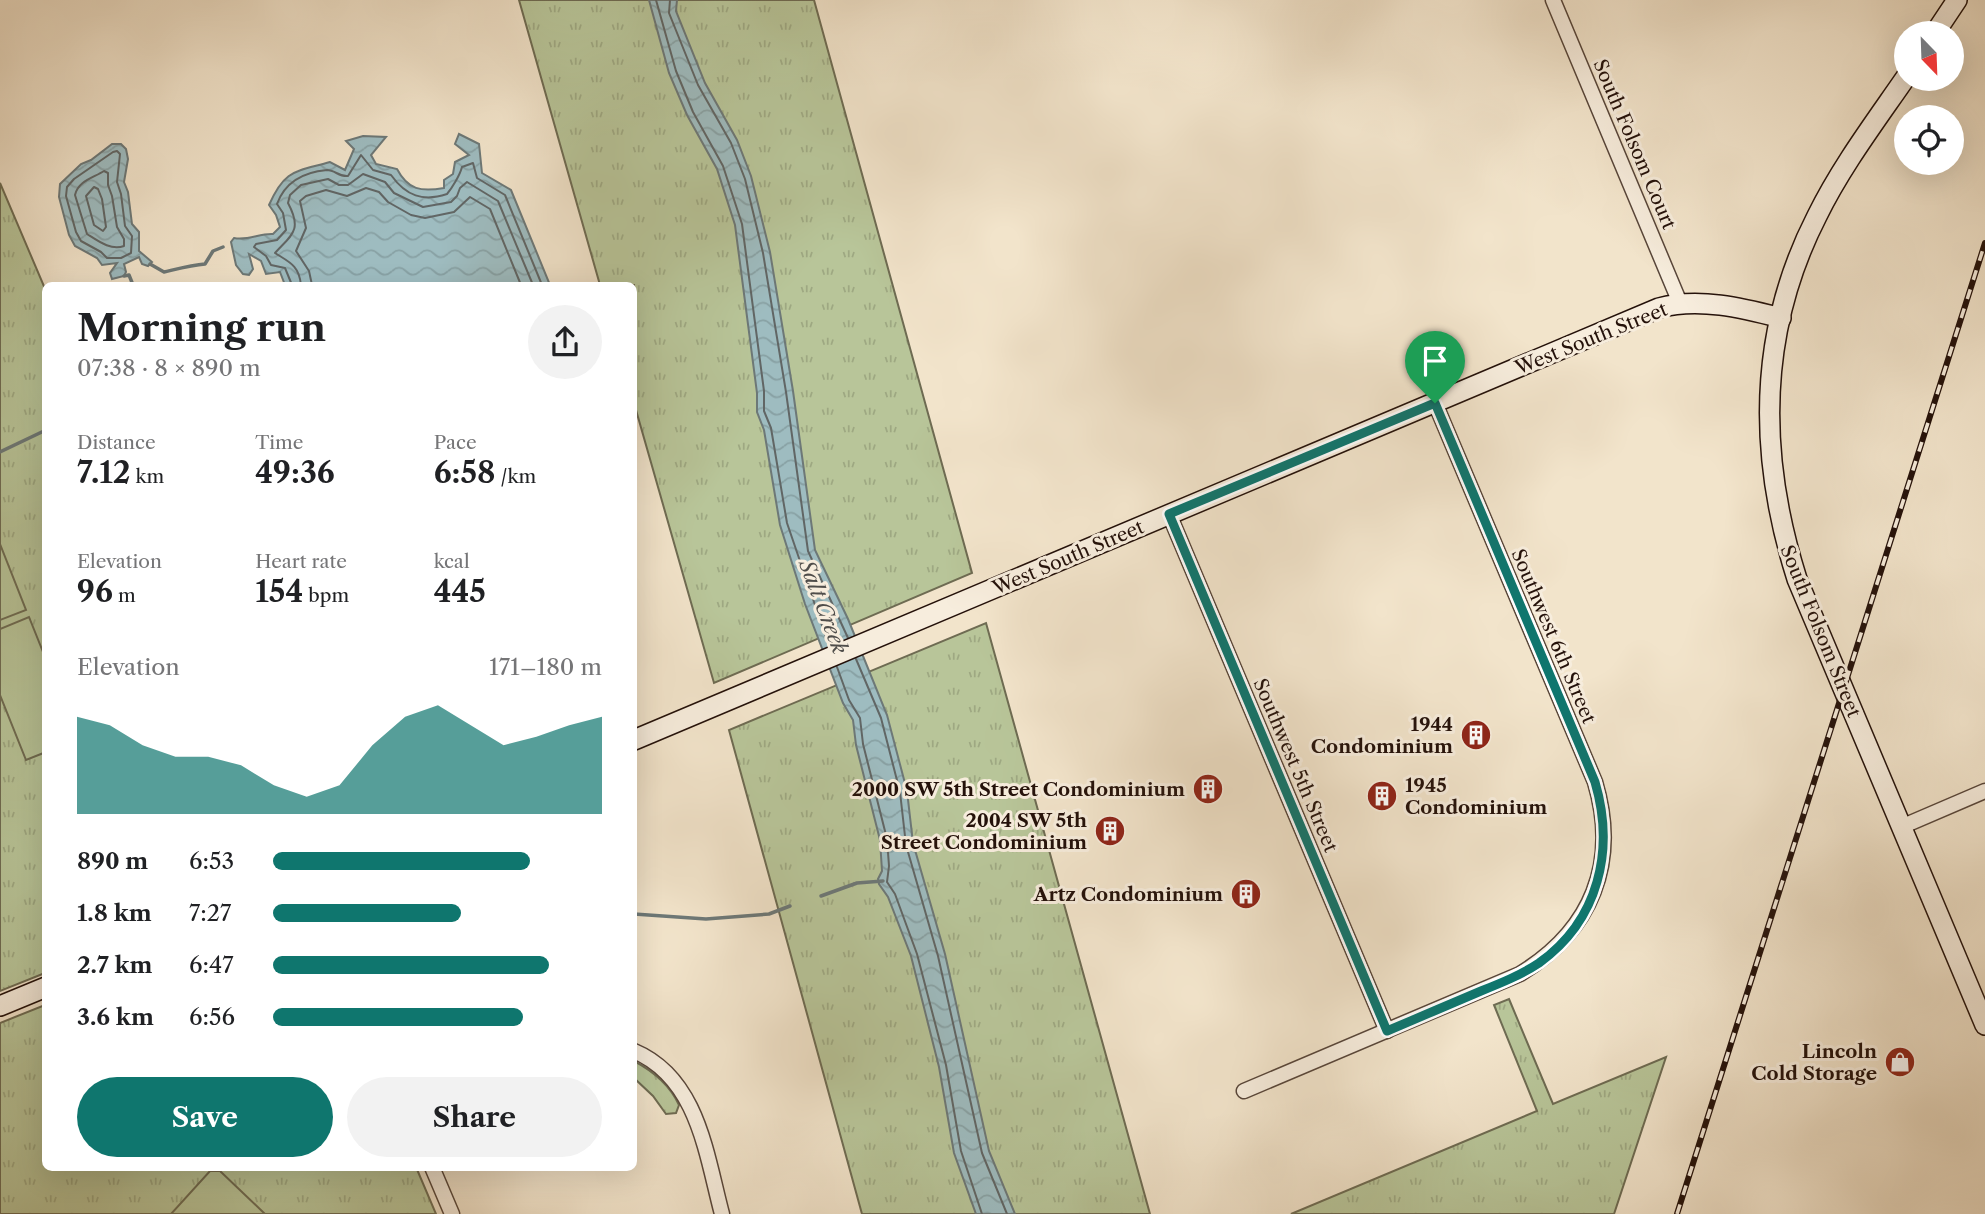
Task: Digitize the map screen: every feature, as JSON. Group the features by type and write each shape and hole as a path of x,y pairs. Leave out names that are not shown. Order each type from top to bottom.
{"street":[{"name":"South Folsom Court","path":"1553,0 1680,303"},
{"path":"1943,21 1957,0"},
{"name":"South Folsom Street","path":"1897,91 1816,216 1793,274 1773,355 1769,426 1774,490 1785,541 1797,579 1985,1026"},
{"name":"West South Street","path":"637,739 1658,308 1680,303 1724,306 1781,318"},
{"name":"Southwest 6th Street","path":"1244,1091 1520,974 1539,963 1572,932 1595,890 1604,846 1604,824 1595,782 1435,403"},
{"name":"Southwest 5th Street","path":"1169,514 1387,1031"},
{"path":"1901,827 1985,791"},
{"path":"0,1006 42,989"},
{"path":"637,1053 667,1073 688,1102 696,1121 722,1214"},
{"path":"434,1171 452,1214"}],"green space":[{"path":"519,0 814,0 972,573 714,683 637,414 637,282 599,282"},
{"path":"0,183 42,282 42,974 0,991"},
{"path":"0,544 26,610 0,620"},
{"path":"29,617 42,650 42,754 26,760 0,695 0,629"},
{"path":"986,623 1150,1214 862,1214 729,730"},
{"path":"1509,999 1553,1104 1666,1057 1614,1214 1291,1214 1537,1111 1494,1005"},
{"path":"42,1006 42,1171 418,1171 436,1214 0,1214 0,1023"},
{"path":"637,1063 654,1074 671,1091 679,1105 676,1113 666,1114 637,1081"},
{"path":"210,1171 220,1171 265,1214 171,1214"}],"water":[{"name":"Salt Creek","path":"649,0 677,0 676,11 705,83 737,140 751,176 770,252 815,550 848,619 887,715 907,791 913,843 945,954 989,1151 1015,1214 976,1214 954,1153 939,1067 911,956 888,897 879,884 882,871 880,840 856,745 853,720 843,703 805,604 780,525 764,430 757,412 757,393 735,225 717,169 687,115 669,73"},
{"path":"459,134 479,144 482,173 511,190 549,282 284,282 280,272 266,274 261,261 249,254 253,269 249,275 243,274 236,265 231,242 234,238 273,234 280,227 269,205 280,184 292,174 330,162 345,170 354,149 346,141 363,136 386,137 371,155 376,164 397,169 411,185 428,190 444,188 444,180 453,174 455,162 469,155 455,144"},
{"path":"112,144 121,144 126,149 128,159 124,182 132,224 139,232 139,251 152,262 148,266 142,264 139,257 124,264 124,276 112,279 110,273 117,263 102,265 97,258 75,246 69,235 59,197 60,184 81,164"}],"waterway":[{"path":"150,264 164,272 205,264 213,251 223,247"},
{"path":"124,276 129,275 132,282"},
{"path":"0,452 42,432"},
{"path":"821,896 857,883 883,881"},
{"path":"637,914 706,919 769,914 790,906"}],"railway":[{"path":"1677,1214 1985,243"}],"place":[{"name":"1944 Condominium","path":"1476,735"},
{"name":"2000 SW 5th Street Condominium","path":"1208,789"},
{"name":"1945 Condominium","path":"1382,796"},
{"name":"2004 SW 5th Street Condominium","path":"1110,831"},
{"name":"Artz Condominium","path":"1246,894"},
{"name":"Lincoln Cold Storage","path":"1900,1062"}],"route":[{"path":"1435,403 1595,782 1601,802 1604,846 1592,898 1572,932 1556,949 1520,974 1387,1031 1169,514 1435,403"}]}
